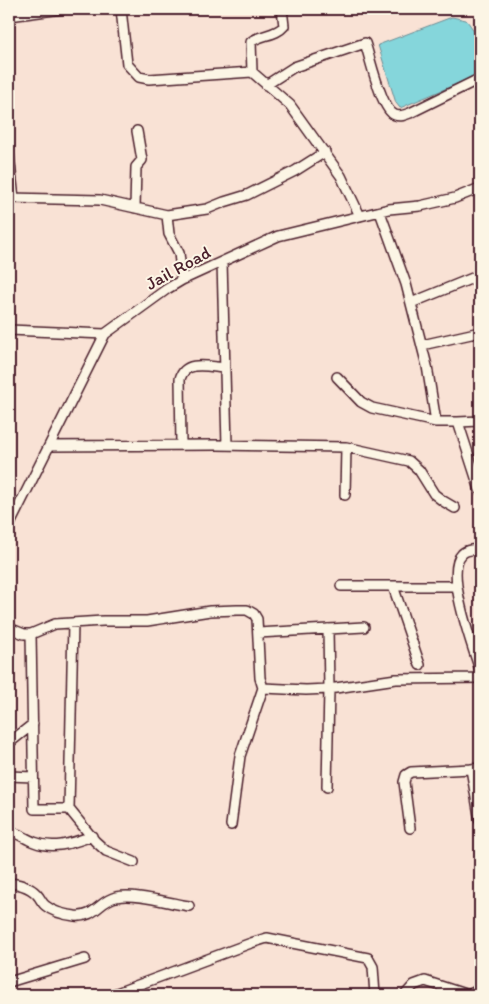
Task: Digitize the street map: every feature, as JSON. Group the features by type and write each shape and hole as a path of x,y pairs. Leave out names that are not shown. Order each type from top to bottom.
{"street":[{"path":"9,16 62,9"},
{"path":"121,9 128,64 139,77 149,80 252,72 290,105 341,176 360,216"},
{"path":"252,72 251,42 280,30 284,26 282,9"},
{"path":"266,85 294,67 365,43 376,82 389,110 394,115 401,116 410,113 480,82"},
{"path":"135,208 136,167 142,160 137,131"},
{"path":"9,154 11,199 100,200 167,215 207,209 247,195 296,171 325,152"},
{"name":"Jail Road","path":"9,526 105,334 182,280 278,236 360,216 455,198 480,188"},
{"path":"380,212 406,284 427,366 436,422"},
{"path":"167,215 169,234 179,253 182,280"},
{"path":"222,262 227,445"},
{"path":"411,303 480,275"},
{"path":"9,330 105,334"},
{"path":"422,345 480,332"},
{"path":"181,445 180,379 182,372 194,366 225,368"},
{"path":"336,377 361,402 372,408 436,422 480,420"},
{"path":"458,422 480,490"},
{"path":"49,446 227,445 346,447 409,461 419,470 434,494 455,508"},
{"path":"345,496 346,447"},
{"path":"480,549 469,550 460,555 456,566 458,595 480,670"},
{"path":"341,586 457,586"},
{"path":"393,586 420,664"},
{"path":"9,628 24,634 31,634 55,624 147,621 210,611 248,610 254,614 257,619 260,678 263,688 240,756 231,826"},
{"path":"73,623 69,809 106,851 134,862"},
{"path":"258,633 364,627"},
{"path":"327,787 328,629"},
{"path":"31,634 34,809 69,809"},
{"path":"263,688 329,689 396,679 480,678"},
{"path":"9,743 33,724"},
{"path":"410,828 404,782 406,775 411,772 476,768 480,821"},
{"path":"9,776 34,777"},
{"path":"9,832 39,844 53,847 92,836"},
{"path":"9,883 29,888 35,892 47,907 73,915 83,916 90,914 107,901 119,897 133,897 189,906"},
{"path":"111,995 251,942 268,938 368,958 372,961 375,995"},
{"path":"9,982 85,959"},
{"path":"405,995 414,985 425,981 468,995 480,989"}],"water":[{"path":"452,17 466,20 477,38 480,74 400,108 396,103 378,45"}]}
